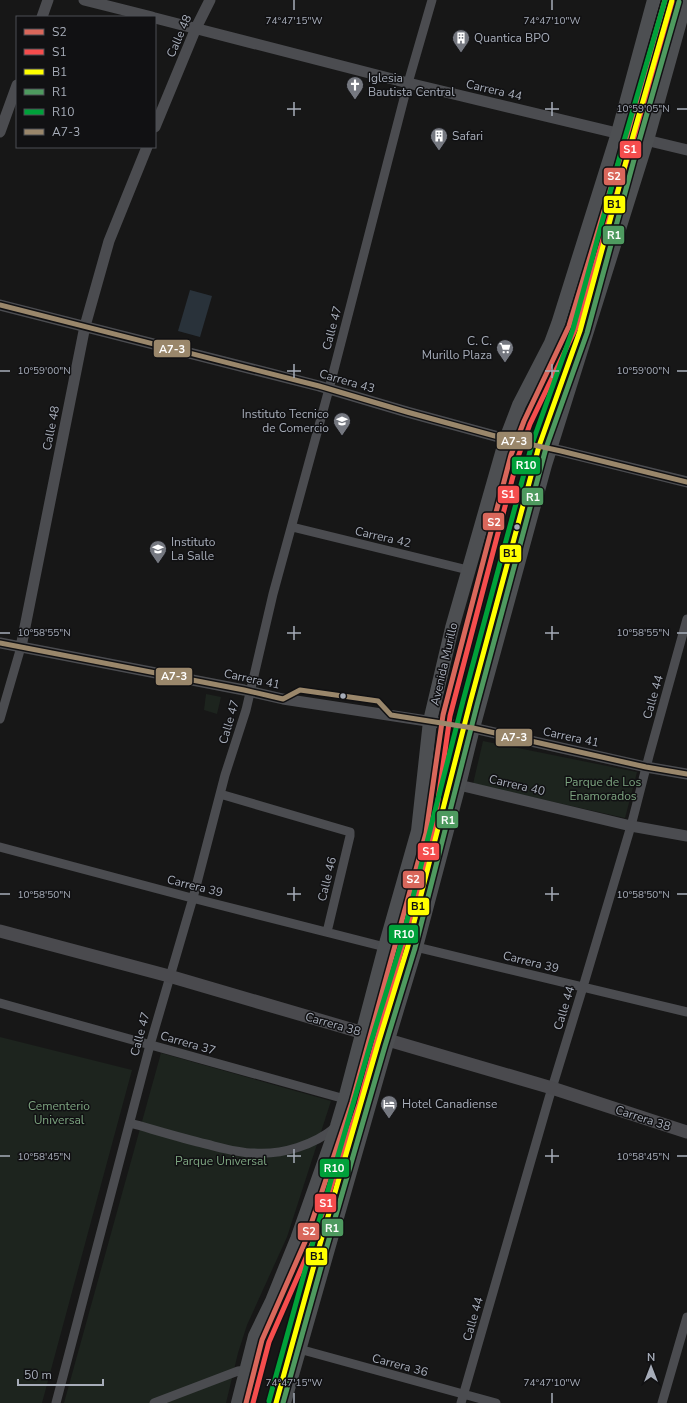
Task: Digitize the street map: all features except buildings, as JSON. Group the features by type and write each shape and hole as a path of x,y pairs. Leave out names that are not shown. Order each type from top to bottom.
{"main road":[{"name":"Avenida Murillo","path":"238,1403 255,1336 297,1240 338,1126 385,947 418,831 430,721 452,628 468,570 506,439 519,405 551,343 558,324 618,133 654,0"},
{"path":"284,1403 387,1040 416,947 473,728 550,448 647,140 686,0"},
{"name":"Carrera 38","path":"0,931 169,976 552,1088 687,1132"}],"street":[{"path":"42,16 48,0"},
{"name":"Carrera 44","path":"84,0 150,16"},
{"name":"Calle 48","path":"156,125 196,28 210,0"},
{"name":"Calle 47","path":"56,1403 150,1045 193,898 220,794 250,692 273,594 292,527 408,83 432,0"},
{"name":"Carrera 44","path":"156,18 408,83 687,150"},
{"path":"0,132 16,88"},
{"name":"Calle 48","path":"0,719 21,647 85,326 108,242 146,148"},
{"name":"Carrera 43","path":"0,305 328,389 506,439 550,448 687,482"},
{"name":"Carrera 42","path":"292,527 468,570"},
{"name":"Calle 44","path":"462,1399 552,1088 631,826 687,619"},
{"name":"Carrera 41","path":"0,643 283,699 473,728 646,767 687,774"},
{"name":"Carrera 40","path":"459,785 631,826 687,836"},
{"name":"Calle 46","path":"220,794 350,832 327,932"},
{"name":"Carrera 39","path":"0,847 385,947"},
{"name":"Carrera 39","path":"416,947 687,1012"},
{"name":"Carrera 37","path":"0,1003 346,1099"},
{"path":"130,1123 218,1147 253,1154 265,1154 299,1147 320,1138 338,1126"},
{"path":"662,1403 687,1317"},
{"name":"Carrera 36","path":"299,1349 462,1399 496,1403"},
{"path":"154,1403 238,1371 246,1370"}],"green space":[{"path":"206,694 221,697 217,714 204,710"},
{"name":"Parque de Los Enamorados","path":"483,741 637,772 625,818 473,784"},
{"name":"Cementerio Universal","path":"0,1037 132,1070 42,1403 0,1403"},
{"name":"Parque Universal","path":"161,1053 331,1101 287,1237 247,1325 238,1353 226,1403 64,1403"}],"shaded area":[{"path":"190,290 212,296 200,337 178,331"}],"transit line":[{"name":"S2","path":"246,1403 262,1340 305,1242 352,1102 426,833 443,715 511,455 524,421 569,326 627,135 665,0"},
{"name":"R10","path":"269,1401 311,1249 401,944 463,701 532,444 573,329 624,141 665,0"},
{"name":"B1","path":"276,1403 318,1251 408,946 470,703 539,446 580,331 631,143 672,0"},
{"name":"S1","path":"253,1403 269,1342 312,1244 359,1104 433,835 450,716 518,457 530,424 576,328 634,137 672,2"},
{"name":"R1","path":"283,1403 385,1046 415,948 477,705 546,448 587,333 638,145 679,2"},
{"name":"A7-3","path":"0,305 319,386 506,439 687,482"},
{"name":"A7-3","path":"0,643 244,690 283,699 300,690 378,701 391,715 473,728 646,767 687,774"}],"place":[{"name":"Quantica BPO","path":"461,53"},
{"name":"Iglesia Bautista Central","path":"355,100"},
{"name":"Safari","path":"439,151"},
{"name":"C. C. Murillo Plaza","path":"505,363"},
{"name":"Instituto Tecnico de Comercio","path":"342,436"},
{"name":"Instituto La Salle","path":"158,564"},
{"name":"Hotel Canadiense","path":"389,1119"}]}
